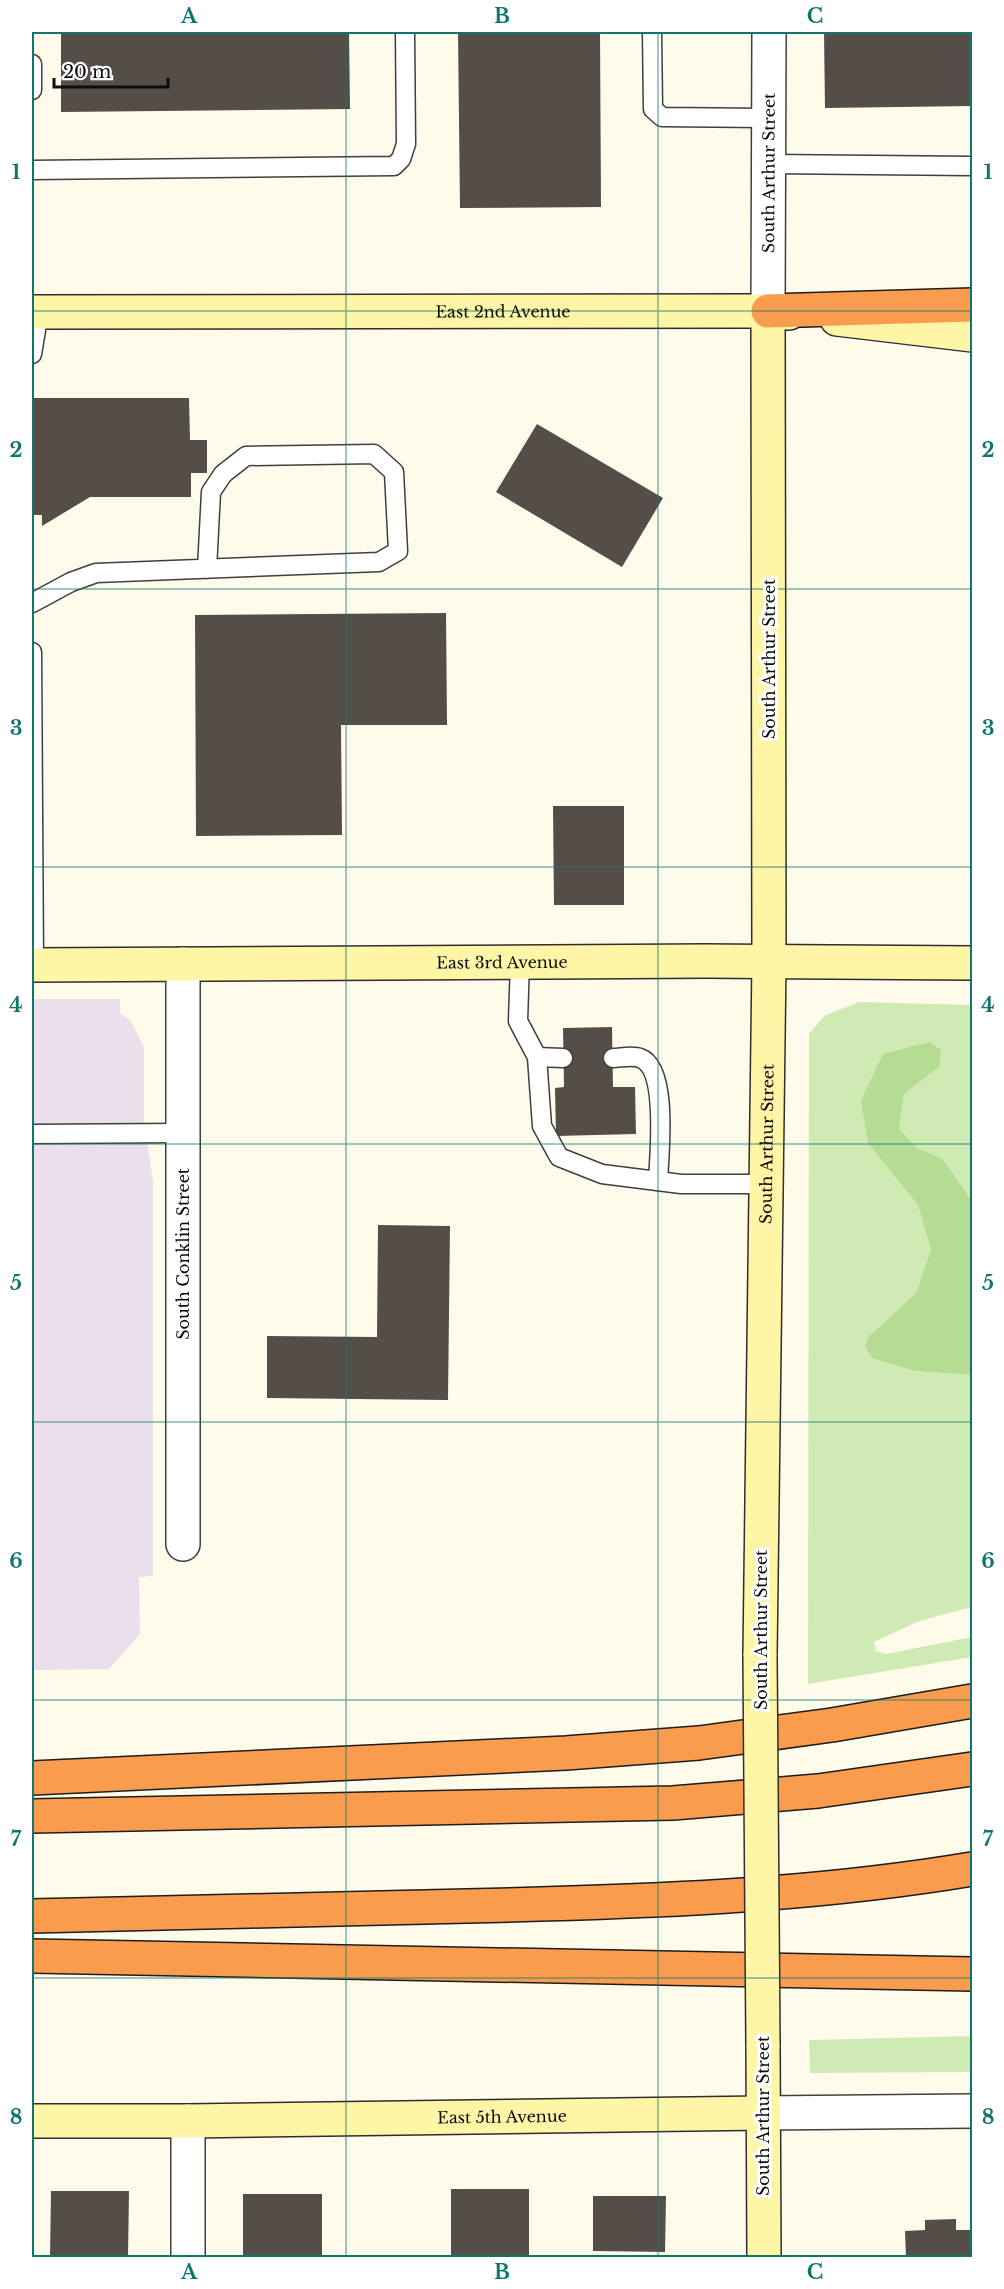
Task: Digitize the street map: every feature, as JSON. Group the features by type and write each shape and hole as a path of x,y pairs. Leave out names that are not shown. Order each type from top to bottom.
{"highway":[{"path":"768,311 972,305"},
{"path":"32,1778 566,1753 699,1743 832,1725 972,1701"},
{"path":"32,1816 673,1803 818,1791 972,1769"},
{"path":"32,1916 652,1901 798,1892 903,1880 972,1869"},
{"path":"32,1956 972,1974"}],"main road":[{"name":"East 2nd Avenue","path":"35,312 768,311 972,335"},
{"name":"South Arthur Street","path":"764,2258 760,1656 769,961 768,311"},
{"name":"East 3rd Avenue","path":"33,965 769,961 972,963"},
{"name":"East 5th Avenue","path":"32,2121 764,2113"}],"street":[{"name":"South Arthur Street","path":"768,311 769,32"},
{"name":"South Conklin Street","path":"183,964 183,1544"},
{"name":"East 5th Avenue","path":"764,2113 972,2111"},
{"path":"188,2121 188,2258"}],"lane":[{"path":"32,170 394,166 401,159 406,144 405,32"},
{"path":"652,32 653,109 662,117 769,118"},
{"path":"32,64 32,90"},
{"path":"769,164 972,166"},
{"path":"32,354 35,312"},
{"path":"32,603 71,582 96,573 378,562 398,551 394,472 374,454 246,456 223,474 211,492 207,568"},
{"path":"32,652 33,965"},
{"path":"520,962 518,1021 537,1057 542,1125 559,1157 602,1174 681,1185 766,1185"},
{"path":"537,1057 563,1058"},
{"path":"613,1058 640,1058 653,1067 660,1094 658,1181"},
{"path":"32,1134 183,1133"}],"shaded area":[{"path":"32,999 120,999 120,1013 131,1021 144,1047 144,1122 153,1181 153,1576 139,1577 140,1634 109,1669 32,1670"}],"green space":[{"path":"859,1002 972,1005 972,1201 942,1158 917,1148 899,1129 904,1094 939,1067 930,1042 868,1143 918,1205 931,1250 916,1293 869,1336 915,1371 972,1375 972,1607 919,1621 874,1642 876,1651 886,1654 972,1637 972,1657 808,1684 809,1034 824,1016"},
{"path":"930,1042 941,1050 939,1067 904,1094 899,1129 917,1148 942,1158 972,1201 972,1375 915,1371 872,1358 865,1346 869,1336 916,1293 931,1250 918,1205 868,1143 861,1101 883,1054"},
{"path":"972,2036 972,2072 810,2073 809,2040"}],"building":[{"path":"61,32 349,32 350,109 61,112"},
{"path":"458,32 600,32 601,207 460,208"},
{"path":"824,32 972,32 972,106 825,108"},
{"path":"32,398 189,398 190,440 207,440 207,473 191,473 191,497 90,497 42,526 42,515 32,515"},
{"path":"537,424 663,498 622,567 496,492"},
{"path":"446,613 447,725 341,725 342,835 196,836 195,615"},
{"path":"553,806 624,806 624,905 554,905"},
{"path":"612,1027 613,1087 635,1087 636,1134 556,1136 555,1088 564,1087 563,1028"},
{"path":"378,1225 450,1226 448,1400 267,1398 267,1336 377,1337"},
{"path":"451,2189 529,2189 529,2258 451,2258"},
{"path":"51,2191 129,2191 128,2258 50,2258"},
{"path":"243,2194 322,2194 322,2258 243,2258"},
{"path":"593,2196 666,2196 665,2252 593,2251"},
{"path":"956,2219 956,2230 972,2230 972,2258 906,2258 905,2231 925,2230 925,2220"}]}
